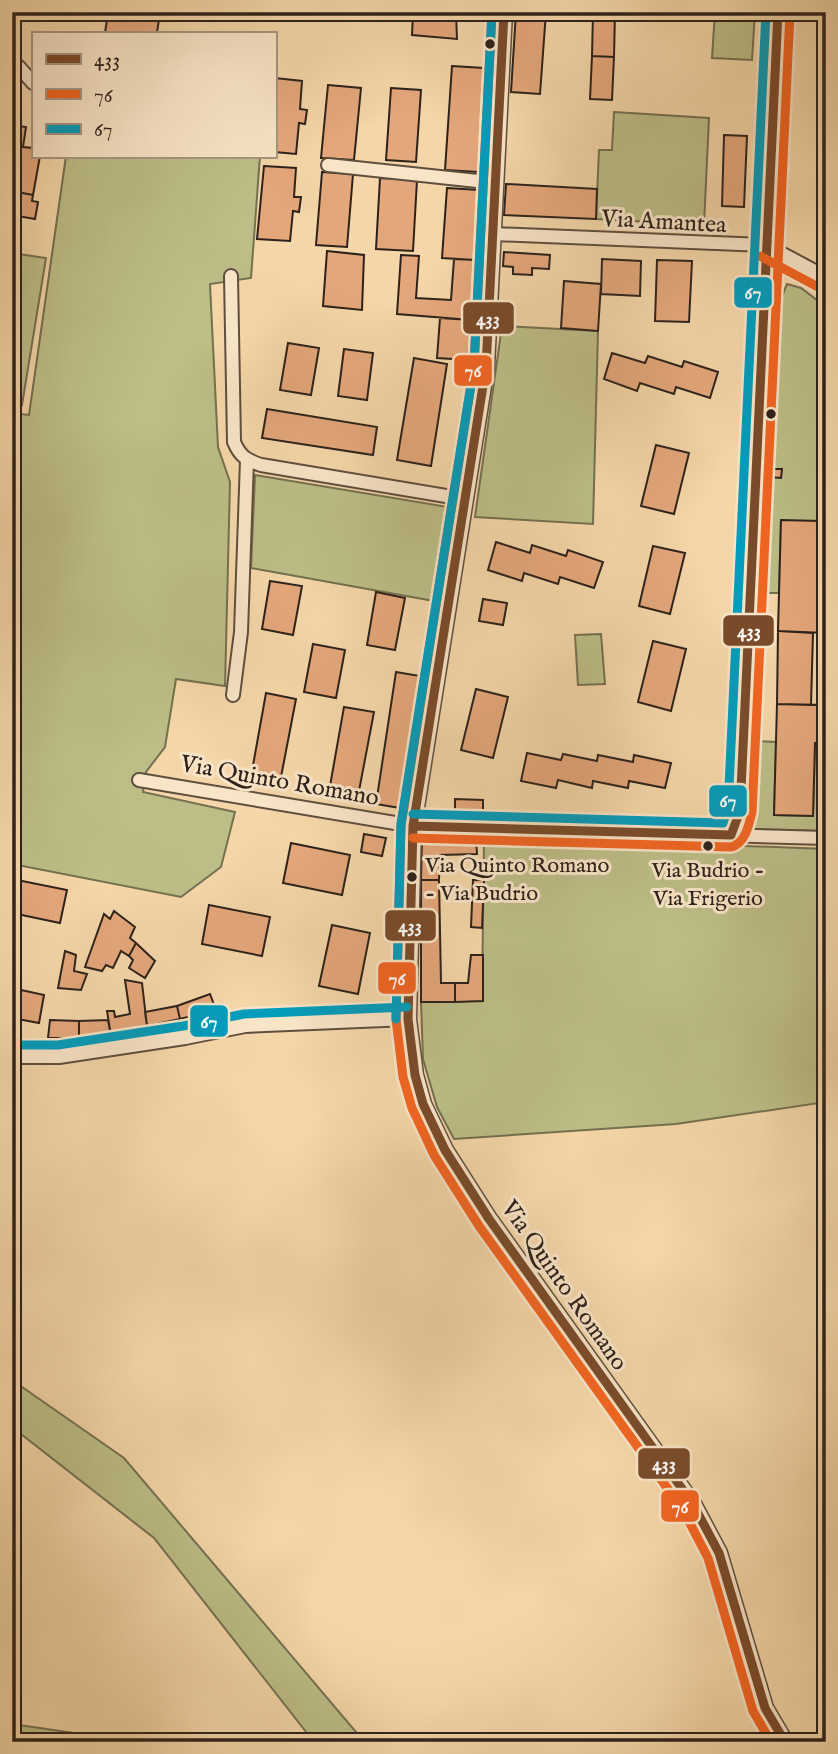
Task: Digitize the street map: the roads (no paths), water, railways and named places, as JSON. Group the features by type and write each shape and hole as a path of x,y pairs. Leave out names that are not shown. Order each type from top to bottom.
{"street":[{"name":"Via Quinto Romano","path":"504,12 486,367 413,826 408,1019 415,1075 422,1104 445,1150 489,1219 693,1504 708,1529 719,1553 765,1708 785,1742"},
{"path":"731,835 740,811 778,12"},
{"path":"12,66 19,67 32,82"},
{"path":"328,165 496,183"},
{"name":"Via Amantea","path":"493,234 766,246 826,277"},
{"path":"232,276 234,442 239,454 261,465 464,499"},
{"path":"233,695 241,632 247,460"},
{"name":"Via Quinto Romano","path":"139,780 413,826"},
{"path":"413,826 826,838"},
{"path":"12,1056 59,1057 245,1026 408,1019"}],"place":[{"name":"Via Budrio - Via Frigerio","path":"708,846"},
{"name":"Via Quinto Romano - Via Budrio","path":"412,877"}]}
